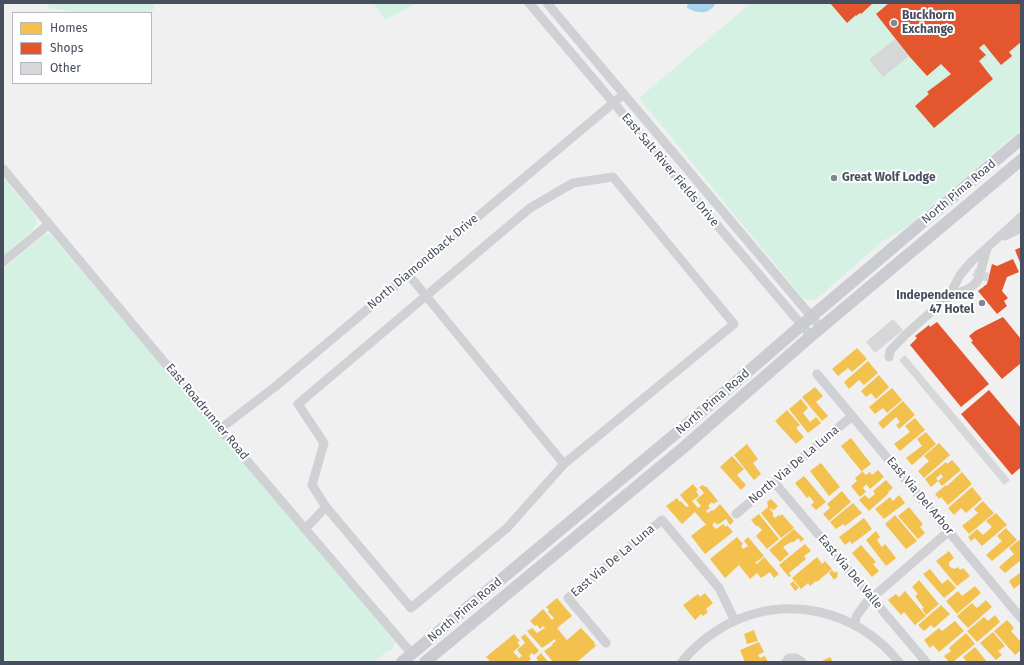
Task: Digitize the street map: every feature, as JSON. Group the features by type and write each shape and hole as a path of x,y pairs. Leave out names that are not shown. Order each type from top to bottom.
{"main road":[{"name":"North Pima Road","path":"407,658 692,420 1021,139"},
{"path":"944,204 968,193 1012,156 1021,152"},
{"name":"North Pima Road","path":"425,662 683,448 811,336 1021,160"}],"street":[{"name":"East Salt River Fields Drive","path":"529,3 811,336"},
{"name":"East Salt River Fields Drive","path":"546,3 821,328"},
{"name":"North Diamondback Drive","path":"220,429 276,386 624,94"},
{"name":"East Roadrunner Road","path":"3,169 220,429 306,529 407,658"},
{"path":"613,177 734,324 564,464 507,528 411,608 326,507 312,485 324,443 298,404 530,208 573,184 613,177"},
{"path":"890,357 890,351 905,335 949,296 960,275 971,262 1021,217"},
{"path":"3,262 49,224"},
{"path":"995,241 1021,228"},
{"path":"949,296 970,289 977,282 987,248"},
{"path":"408,274 564,464"},
{"name":"East Via Del Arbor","path":"817,374 1021,618"},
{"name":"North Via De La Luna","path":"736,514 852,416"},
{"name":"East Via Del Valle","path":"774,482 926,662"},
{"path":"306,529 326,507"},
{"name":"East Via De La Luna","path":"606,643 568,598 662,520 718,588 735,621"},
{"path":"854,624 861,609 872,597 949,531"},
{"path":"682,662 705,639 735,621 759,612 787,609 816,611 854,624 883,644 899,662"},
{"path":"786,662 789,658 796,658 802,662"}],"green space":[{"path":"46,3 155,3 154,9 150,12 73,12 50,8"},
{"path":"373,3 417,3 385,20"},
{"name":"Great Wolf Lodge","path":"751,3 1021,3 1021,130 907,227 883,241 814,300 807,300 802,297 639,98"},
{"path":"3,178 34,214 37,223 33,230 3,256"},
{"path":"45,234 52,236 396,643 393,645 394,649 386,652 374,662 3,662 3,269"}],"water":[{"path":"688,3 716,3 710,10 700,12 687,8"}],"building: Homes":[{"path":"857,348 867,359 852,372 848,368 838,376 832,369"},
{"path":"868,361 878,373 864,385 859,380 849,389 844,382"},
{"path":"879,375 889,387 876,399 871,393 866,397 861,391"},
{"path":"815,387 823,396 816,402 828,416 822,421 802,397"},
{"path":"892,388 902,400 887,413 883,408 875,414 869,407"},
{"path":"801,399 808,408 803,413 810,422 816,417 821,423 808,433 789,409"},
{"path":"903,401 915,415 899,429 896,425 900,422 896,417 883,429 878,423"},
{"path":"787,410 800,425 796,428 804,437 796,444 775,421"},
{"path":"915,418 925,430 900,451 894,444 910,432 905,426"},
{"path":"926,432 936,444 912,465 906,458 922,446 917,439"},
{"path":"851,438 871,464 862,471 866,475 870,472 872,475 878,470 884,477 870,489 866,484 863,488 866,492 860,497 851,486 857,481 855,478 862,472 841,446"},
{"path":"939,443 950,455 924,478 918,471 929,461 924,456"},
{"path":"747,444 758,459 753,463 761,474 754,480 734,455"},
{"path":"732,456 744,469 737,475 746,485 741,490 720,467"},
{"path":"952,460 961,470 942,486 938,481 931,487 925,479 946,462 947,464","holes":["941,474 943,477 938,481 936,478"]},
{"path":"821,463 840,487 829,496 810,471"},
{"path":"962,472 972,484 948,505 941,497 939,499 935,494 946,485 947,486"},
{"path":"804,476 826,502 816,510 811,505 814,502 809,496 807,498 795,483"},
{"path":"886,480 893,488 869,511 859,500 865,495 869,499 875,494 873,491"},
{"path":"693,484 698,490 696,491 699,496 692,501 698,508 701,506 696,500 704,493 699,487 703,485 705,487 706,486 718,501 713,504 712,502 708,506 710,508 706,511 708,513 712,510 713,511 720,504 734,521 730,525 726,519 717,525 715,522 712,525 716,529 723,524 726,527 727,525 733,532 705,554 691,536 705,525 707,526 695,512 682,524 666,506 677,498 686,507 689,506 680,495"},
{"path":"972,487 982,499 966,513 961,508 954,515 948,508"},
{"path":"842,491 851,502 829,521 823,514 830,508 827,504"},
{"path":"899,495 905,503 884,519 875,509 890,497 893,501"},
{"path":"771,499 778,506 774,510 769,508 773,513 773,516 775,518 782,514 794,528 781,538 761,513 768,507 767,502"},
{"path":"983,501 994,513 969,534 962,526 978,513 974,509"},
{"path":"853,503 862,513 845,526 843,524 836,529 830,522"},
{"path":"909,507 923,524 920,527 925,533 918,539 898,516"},
{"path":"996,513 1007,525 982,546 975,538 971,541 968,537 977,529 983,535 992,527 986,521"},
{"path":"759,514 779,539 767,549 756,536 762,530 751,520"},
{"path":"895,515 917,541 906,549 885,524"},
{"path":"864,518 872,529 852,544 850,541 845,545 839,537"},
{"path":"1006,528 1017,540 992,561 986,555 1002,541 997,536"},
{"path":"794,529 804,539 801,542 798,538 794,542 791,542 783,547 789,554 780,562 769,550"},
{"path":"876,531 880,537 877,540 882,547 885,544 896,558 886,566 866,540"},
{"path":"737,537 743,544 741,546 743,549 748,546 744,541 748,537 764,556 755,563 757,564 764,557 779,574 774,578 770,572 761,578 757,573 750,579 739,565 725,578 710,559"},
{"path":"1019,540 1021,543 1021,560 1005,573 999,567 1014,554 1009,548"},
{"path":"805,544 811,551 804,556 806,559 789,573 791,576 789,577 779,565"},
{"path":"861,545 876,562 873,564 879,571 872,577 852,553"},
{"path":"949,551 954,558 949,562 952,569 958,567 960,570 963,568 970,576 957,586 936,561"},
{"path":"817,557 822,564 825,561 832,569 817,582 816,581 810,586 808,583 801,589 792,578"},
{"path":"930,569 942,584 948,579 956,588 944,598 923,574"},
{"path":"832,570 835,573 836,571 838,574 834,580 829,573"},
{"path":"1021,572 1021,583 1014,589 1009,581"},
{"path":"919,580 939,604 926,615 922,609 924,608 915,596 918,594 912,587"},
{"path":"793,581 799,588 795,591 790,584"},
{"path":"975,586 981,593 957,614 946,601 958,591 962,596"},
{"path":"905,591 926,616 915,625 904,612 901,615 888,600 896,594 899,597"},
{"path":"705,593 713,603 706,609 708,612 703,616 701,614 695,620 683,605 698,594 700,597"},
{"path":"557,598 572,616 557,628 567,640 581,628 596,646 578,662 553,662 544,651 553,645 552,644 556,641 555,639 542,648 527,631 532,628 537,633 545,628 543,626 540,629 537,625 535,626 530,621 543,609 552,620 554,618 548,612 549,610 546,607"},
{"path":"986,600 992,607 968,628 957,616 972,603 977,608"},
{"path":"941,605 950,614 934,628 931,625 924,631 918,625"},
{"path":"995,615 1000,622 977,642 967,631 984,617 988,621"},
{"path":"1007,620 1014,628 1011,631 1020,641 1021,640 1021,650 1015,655 994,631"},
{"path":"955,621 964,631 939,652 933,645 930,648 924,640 939,628 942,631"},
{"path":"754,630 758,641 747,644 744,634"},
{"path":"993,632 1005,646 998,651 1002,655 996,660 980,643"},
{"path":"966,633 975,644 953,662 949,662 944,656 951,651 949,648"},
{"path":"514,634 520,641 517,642 520,646 513,652 519,658 522,656 517,650 525,643 521,637 525,634 539,651 534,655 532,653 529,656 531,659 527,662 516,662 515,660 515,662 491,662 486,657"},
{"path":"759,642 764,652 758,655 760,658 765,656 768,662 745,662 740,650"},
{"path":"975,647 987,662 967,662 963,657"},
{"path":"541,653 548,662 536,662 538,660 536,658"},
{"path":"830,657 833,662 820,662"}],"building: Shops":[{"path":"830,3 872,4 861,14 856,15 847,23"},
{"path":"889,3 1021,3 1021,42 1009,52 1012,56 1001,65 984,44 979,48 986,55 979,61 993,79 934,128 915,106 929,94 927,92 951,74 941,64 927,76 909,56 876,14"},
{"path":"1021,247 1021,265 1015,250"},
{"path":"1013,259 1019,272 1007,277 1002,291 1008,298 1004,301 1007,306 997,314 978,291 987,284 992,264 997,266"},
{"path":"1003,317 1021,339 1021,363 1002,379 971,342 973,341 969,336 975,331"},
{"path":"937,322 989,384 961,407 910,345 917,338 915,336 929,325 930,327"},
{"path":"989,390 1021,428 1021,470 1020,468 1012,475 961,414"}],"building: Other":[{"path":"895,39 909,56 883,77 869,60"},
{"path":"976,268 989,273 988,282 972,276"},
{"path":"893,319 903,330 875,353 866,342"},
{"path":"905,355 1010,480 1004,485 899,360"}],"place":[{"name":"Buckhorn Exchange","path":"894,23"},
{"name":"Great Wolf Lodge","path":"834,178"},
{"name":"Independence 47 Hotel","path":"982,303"}]}
